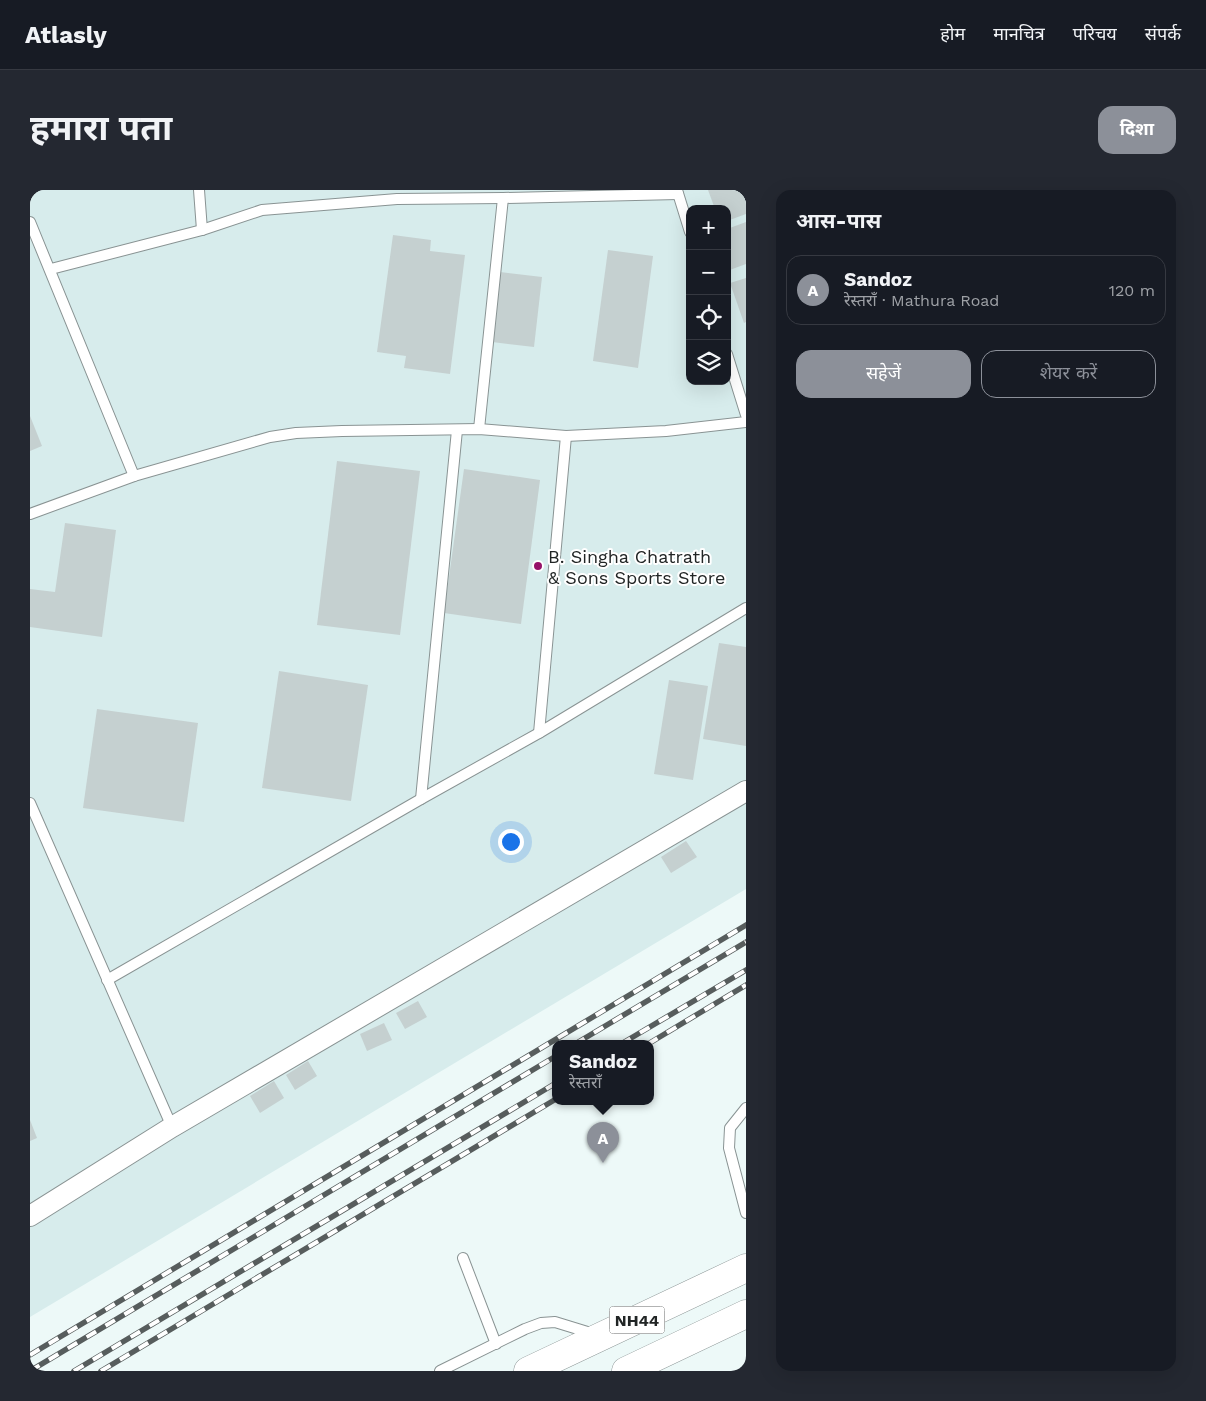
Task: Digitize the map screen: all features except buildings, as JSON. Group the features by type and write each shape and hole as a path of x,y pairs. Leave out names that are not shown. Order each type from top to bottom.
{"highway":[{"name":"NH44","path":"528,1371 746,1268"},
{"name":"NH44","path":"626,1371 746,1314"}],"street":[{"path":"30,1216 172,1127 746,791"}],"lane":[{"path":"199,190 202,230"},
{"path":"51,269 202,230 262,210 397,195 503,198 678,192 686,219"},
{"path":"479,429 503,198"},
{"path":"30,222 51,269 134,476"},
{"path":"731,367 746,415"},
{"path":"30,514 134,476 270,437 296,433 479,429 566,436 666,431 746,422"},
{"path":"421,799 456,430"},
{"path":"539,733 566,436"},
{"path":"107,980 539,733 746,608"},
{"path":"30,803 172,1127"},
{"path":"746,1108 742,1110 730,1128 729,1148 746,1214"},
{"path":"463,1258 496,1344"},
{"path":"440,1371 533,1326 541,1324 555,1322 601,1337"}],"shaded area":[{"path":"30,190 746,190 746,889 30,1317"}],"railway":[{"path":"555,1040 746,925"},
{"path":"582,1040 746,942"},
{"path":"628,1040 746,970"},
{"path":"654,1040 746,985"},
{"path":"30,1355 552,1042"},
{"path":"30,1371 552,1058"},
{"path":"74,1371 552,1085"},
{"path":"101,1371 552,1101"}],"place":[{"name":"B. Singha Chatrath & Sons Sports Store","path":"538,566"},
{"name":"Sandoz","path":"603,1163"}]}
